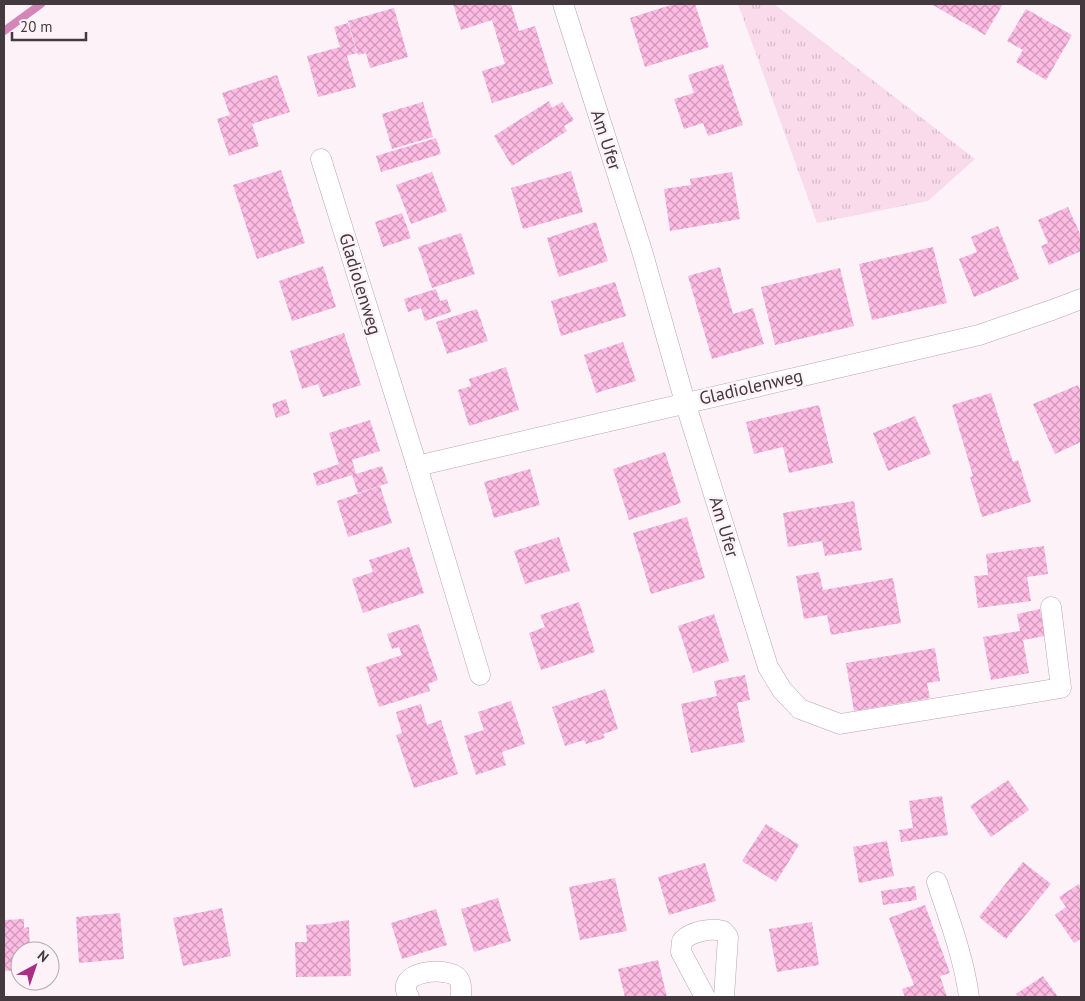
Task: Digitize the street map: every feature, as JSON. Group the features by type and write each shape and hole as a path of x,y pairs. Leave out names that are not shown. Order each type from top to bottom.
{"street":[{"name":"Am Ufer","path":"563,4 642,251 685,402 768,667 782,690 800,709 840,724 1061,688 1051,607"},
{"name":"Gladiolenweg","path":"321,159 417,466 480,676"},
{"name":"Gladiolenweg","path":"417,466 979,335 1081,298"},
{"path":"937,882 963,968 969,997"},
{"path":"705,997 681,952 682,941 688,935 714,929 723,930 728,937 724,997"},
{"path":"409,997 406,984 410,978 419,974 448,972 457,976 461,983 461,997"}],"green space":[{"path":"738,4 774,4 975,159 928,201 817,223"}],"building":[{"path":"453,4 511,4 519,31 535,26 553,84 492,103 482,71 505,64 492,20 461,30"},
{"path":"674,4 695,4 709,47 645,67 630,18"},
{"path":"931,4 1003,4 985,35"},
{"path":"394,8 408,57 370,68 366,53 358,55 348,21"},
{"path":"1026,9 1072,35 1046,80 1016,62 1023,50 1007,41"},
{"path":"348,23 357,53 347,56 356,87 318,97 307,56 340,47 334,27"},
{"path":"723,64 743,125 708,136 703,123 684,129 674,99 694,93 688,75"},
{"path":"277,75 290,112 252,124 259,146 229,156 217,119 230,115 222,93"},
{"path":"549,101 552,108 562,102 574,120 564,126 567,131 512,166 494,136"},
{"path":"423,102 433,137 392,149 382,114"},
{"path":"436,138 441,154 381,172 376,156"},
{"path":"281,170 305,243 257,259 233,185"},
{"path":"571,171 583,212 523,229 511,188"},
{"path":"432,172 447,211 411,224 396,185"},
{"path":"732,172 740,219 670,231 664,189 691,185 690,179"},
{"path":"1068,207 1081,236 1081,251 1049,265 1041,246 1048,243 1038,220"},
{"path":"402,213 411,238 383,247 375,222"},
{"path":"596,222 608,261 559,277 547,238"},
{"path":"998,226 1019,279 974,297 959,259 977,252 971,237"},
{"path":"461,233 475,274 432,288 418,247"},
{"path":"933,247 947,303 872,320 859,264"},
{"path":"323,266 336,307 292,321 279,281"},
{"path":"720,267 733,314 753,308 764,344 712,359 688,276"},
{"path":"840,268 854,326 775,345 761,287"},
{"path":"615,282 626,316 561,336 551,301"},
{"path":"436,289 440,301 447,299 451,312 425,321 421,308 408,312 404,299"},
{"path":"477,309 488,341 447,354 436,322"},
{"path":"344,333 361,385 323,397 318,384 302,389 290,351"},
{"path":"623,342 636,381 596,393 584,355"},
{"path":"506,367 519,410 469,426 458,390 471,386 469,379"},
{"path":"1078,385 1081,392 1081,442 1055,454 1033,404"},
{"path":"991,393 1013,462 1018,460 1031,502 982,517 970,477 973,476 952,405"},
{"path":"286,399 290,413 276,418 272,404"},
{"path":"819,405 833,463 789,473 783,447 754,454 746,422"},
{"path":"915,416 931,454 888,471 873,433"},
{"path":"370,420 380,451 352,460 356,474 382,466 388,483 358,493 352,475 317,486 313,473 339,464 329,433"},
{"path":"665,452 681,503 629,520 613,469"},
{"path":"530,469 540,505 494,518 484,482"},
{"path":"380,486 392,523 348,537 337,501"},
{"path":"854,501 862,550 825,556 822,541 788,547 783,513"},
{"path":"687,517 705,578 651,594 633,533"},
{"path":"559,537 570,571 525,584 514,551"},
{"path":"1044,546 1048,574 1027,577 1031,601 978,608 974,576 988,575 986,554"},
{"path":"409,547 424,593 363,613 352,579 373,572 369,560"},
{"path":"819,572 823,590 893,578 901,623 831,635 827,615 804,619 796,576"},
{"path":"579,602 595,652 541,670 529,633 545,627 540,615"},
{"path":"1040,609 1045,636 1023,640 1029,673 991,680 983,637 1020,631 1017,614"},
{"path":"714,614 729,661 693,673 678,626"},
{"path":"419,624 438,680 428,684 430,691 379,707 366,667 402,655 399,647 392,649 387,634"},
{"path":"935,648 940,681 927,683 930,698 854,711 846,663"},
{"path":"745,675 750,700 737,703 745,742 691,753 681,704 717,696 714,681"},
{"path":"605,689 618,729 603,734 605,738 586,744 584,740 565,746 552,707"},
{"path":"511,701 525,744 502,752 506,765 476,775 464,736 484,730 478,712"},
{"path":"421,704 427,725 441,720 458,774 414,788 396,735 402,733 396,712"},
{"path":"1008,780 1029,810 991,837 970,806"},
{"path":"942,796 948,835 901,842 899,830 913,828 909,801"},
{"path":"766,824 799,845 776,882 742,861"},
{"path":"887,841 894,876 859,883 853,847"},
{"path":"1023,862 1051,884 1006,939 979,917"},
{"path":"705,863 716,901 669,915 658,877"},
{"path":"615,878 627,931 580,940 569,887"},
{"path":"1079,884 1081,888 1081,939 1074,943 1055,915 1066,907 1059,897"},
{"path":"915,886 917,900 883,905 881,891"},
{"path":"498,898 511,941 474,952 461,909"},
{"path":"925,905 950,973 940,976 947,997 905,997 902,989 914,985 889,918"},
{"path":"222,908 231,956 183,966 173,918"},
{"path":"436,909 447,945 402,959 391,923"},
{"path":"120,913 124,959 79,963 76,917"},
{"path":"24,919 24,928 29,927 30,941 10,941 10,971 4,971 4,920"},
{"path":"349,920 351,976 296,977 295,942 307,942 306,925"},
{"path":"812,922 819,965 777,972 769,929"},
{"path":"658,960 667,997 625,997 618,969"},
{"path":"1043,976 1058,997 1018,997 1016,994"}],"waterway":[{"path":"4,31 41,4"}]}
